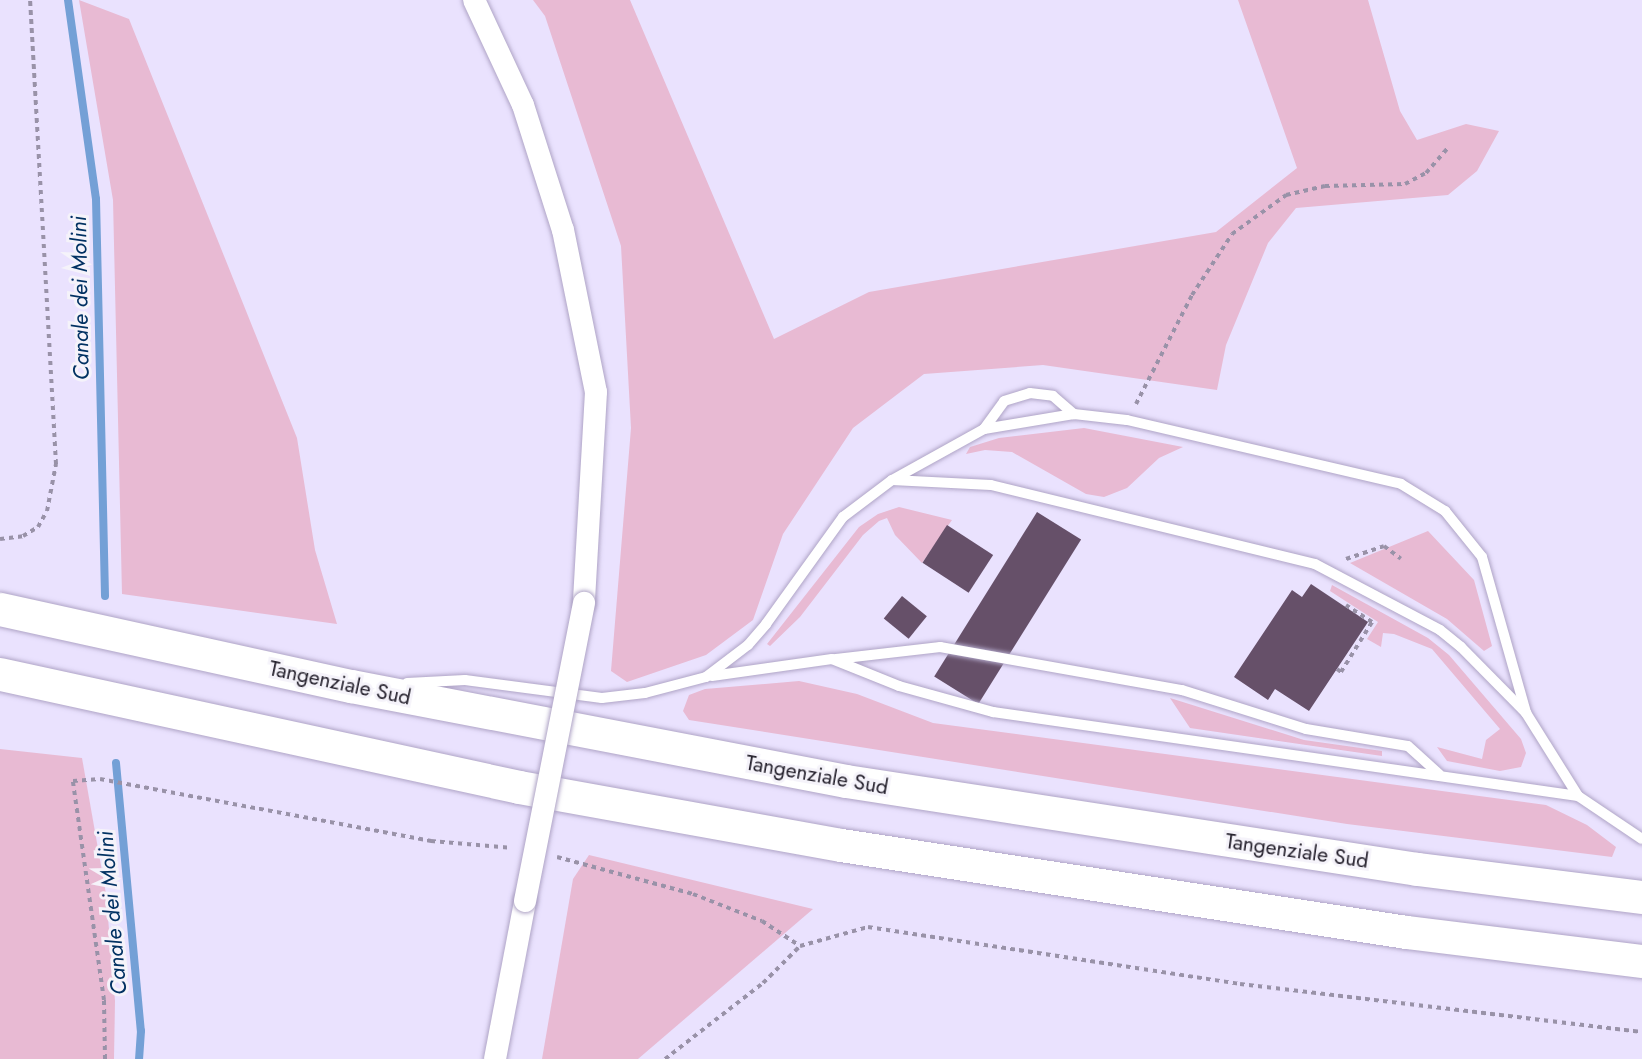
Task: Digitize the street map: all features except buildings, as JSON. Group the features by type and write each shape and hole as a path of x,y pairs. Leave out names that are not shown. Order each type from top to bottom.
{"highway":[{"name":"Tangenziale Sud","path":"0,609 351,686 903,790 1418,869 1642,897"},
{"path":"0,674 519,787 841,845 1406,932 1642,961"}],"street":[{"path":"474,0 523,105 563,230 596,392 584,603 495,1059"}],"lane":[{"path":"984,429 1004,401 1030,393 1053,396 1074,414"},
{"path":"706,677 748,645 766,624 843,517 891,480 984,429 1074,414 1127,420 1376,476 1426,496 1445,511 1482,557 1526,713"},
{"path":"891,480 991,485 1314,564 1440,630 1461,647 1526,713 1578,796 1642,839"},
{"path":"351,686 465,680 566,694 622,697 768,665 940,647 1182,690 1306,729 1408,746 1439,774"},
{"path":"832,659 899,686 993,712 1296,758 1439,774 1578,796"}],"path":[{"path":"0,539 23,536 38,527 47,511 56,464 30,0"},
{"path":"1127,420 1192,295 1232,234 1286,195 1325,186 1405,184 1426,173 1448,148"},
{"path":"105,1059 104,1000 73,781 100,779 431,841 520,850"},
{"path":"554,856 693,894 762,921 800,946"},
{"path":"665,1059 763,983 800,946 868,927 1240,984 1642,1032"}],"shaded area":[{"path":"79,0 129,19 297,438 315,550 337,624 122,594 113,200"},
{"path":"533,0 630,0 774,339 869,292 1216,232 1297,168 1238,0 1368,0 1400,111 1417,140 1466,124 1499,131 1477,171 1448,195 1296,208 1268,243 1226,345 1217,390 1043,365 924,374 853,428 783,534 753,620 706,655 627,682 611,671 631,428 621,246 545,16"},
{"path":"1084,428 1183,447 1159,458 1127,488 1104,497 1086,494 1012,452 985,450 966,454 970,447 999,438"},
{"path":"899,507 952,520 922,563 895,535 887,518 879,521 863,535 800,617 770,646 767,644 859,527 878,514"},
{"path":"1428,531 1474,580 1492,646 1484,651 1447,619 1350,563"},
{"path":"1332,585 1428,638 1449,655 1521,739 1526,753 1521,767 1500,771 1447,761 1437,747 1482,759 1486,740 1500,729 1432,649 1394,634 1383,633 1381,647 1367,639 1378,622 1330,591"},
{"path":"799,681 857,694 933,723 1546,805 1587,825 1616,847 1612,857 1347,824 689,720 683,711 689,695 705,689"},
{"path":"1170,698 1304,740 1382,751 1382,756 1190,728"},
{"path":"0,749 82,758 106,894 115,1001 114,1059 0,1059"},
{"path":"589,855 813,909 638,1059 542,1059 573,879"}],"waterway":[{"name":"Canale dei Molini","path":"68,0 96,199 105,596"},
{"name":"Canale dei Molini","path":"116,763 141,1031 139,1059"}]}
